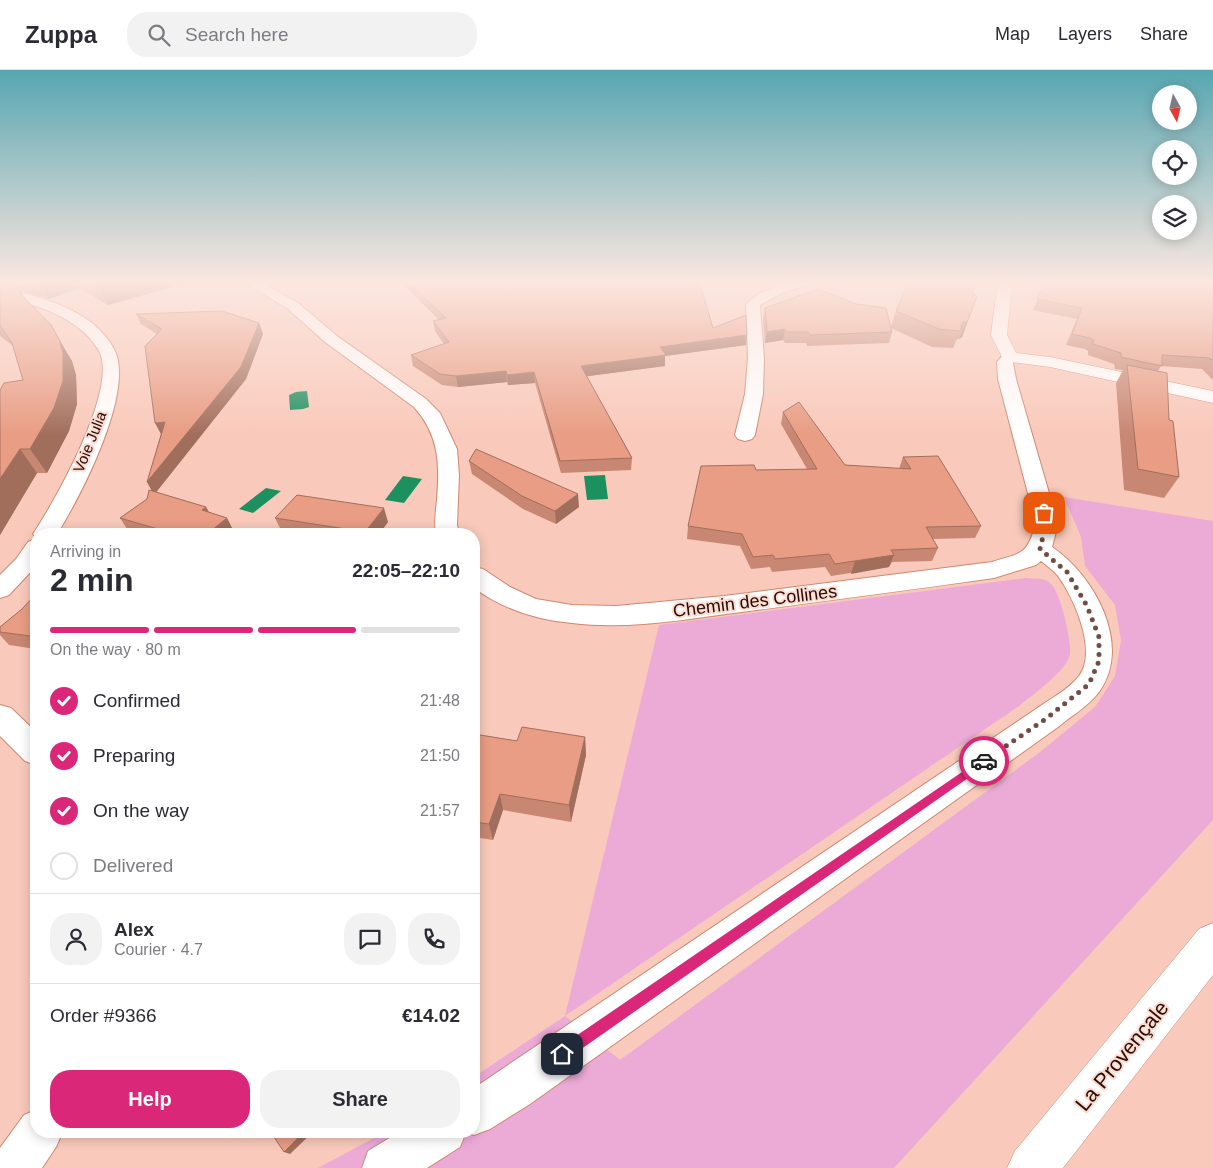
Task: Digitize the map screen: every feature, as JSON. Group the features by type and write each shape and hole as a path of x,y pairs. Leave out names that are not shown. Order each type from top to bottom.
{"main road":[{"path":"999,332 1010,357 1058,364 1213,398"},
{"name":"La Provençale","path":"1032,1168 1213,943"}],"street":[{"name":"Voie Julia","path":"49,528 61,510 101,422 112,373 107,350 92,332"},
{"path":"323,332 420,403 433,417 447,449 447,528"},
{"path":"744,435 754,394 756,358 755,332"},
{"path":"480,1109 514,1088 1039,724 1089,684 1099,661 1099,637 1087,606 1067,572 1040,549 1046,524 1042,502 1007,380 1005,362 1010,357"},
{"name":"Chemin des Collines","path":"480,580 492,589 519,603 552,612 584,615 621,615 664,612 994,570 1028,559 1040,549"},
{"path":"0,589 25,565 30,557"},
{"path":"0,717 30,746"},
{"path":"14,1168 35,1138"},
{"path":"385,1168 433,1138"}],"shaded area":[{"path":"307,391 309,407 290,410 289,395"},
{"path":"605,475 608,499 587,500 584,476"},
{"path":"403,476 422,479 404,503 385,500"},
{"path":"266,488 281,491 253,513 239,509"},
{"path":"1064,497 1213,521 1213,820 894,1168 318,1168 374,1138 480,1138 480,1073 565,1016 620,1060 1040,752 1095,707 1115,676 1121,640 1115,605 1085,566 1081,537"},
{"path":"1026,578 1043,579 1051,584 1058,596 1065,617 1070,648 1067,661 1056,675 1019,706 565,1016 659,625"}],"building":[{"path":"5,332 55,332 63,353 63,381 54,408 30,449 20,449 0,479 0,390 4,383 23,380 12,343"},
{"path":"159,332 255,332 241,367 147,482 165,422 155,423 145,346"},
{"path":"442,332 747,332 747,335 660,347 666,355 581,366 632,458 560,461 534,372 507,375 506,371 456,376 440,374 411,355 449,342"},
{"path":"808,332 885,332 810,335"},
{"path":"1073,332 1213,332 1213,361 1210,358 1162,355 1162,366 1121,357 1121,353 1093,344 1094,340 1090,338 1072,334"},
{"path":"1127,365 1167,373 1169,420 1173,421 1179,477 1138,469"},
{"path":"799,402 845,465 911,469 903,457 938,456 981,526 926,527 938,548 891,550 894,555 835,564 829,554 775,559 773,555 753,557 742,534 688,526 701,466 754,465 756,470 817,469 783,412"},
{"path":"476,449 578,494 555,511 522,496 469,461"},
{"path":"149,490 206,507 202,510 227,518 214,528 154,528 120,518 147,499"},
{"path":"297,495 384,508 368,528 339,528 275,518"},
{"path":"30,600 30,636 0,632 0,627"},
{"path":"522,727 585,737 569,805 500,794 489,824 480,823 480,735 517,741"},
{"path":"275,1138 298,1138 284,1152"}],"way so far":[{"path":"984,761 1047,718 1089,684 1099,661 1099,637 1087,606 1067,572 1040,549 1045,537 1046,524 1044,513"}],"route":[{"path":"562,1054 984,761"}]}
